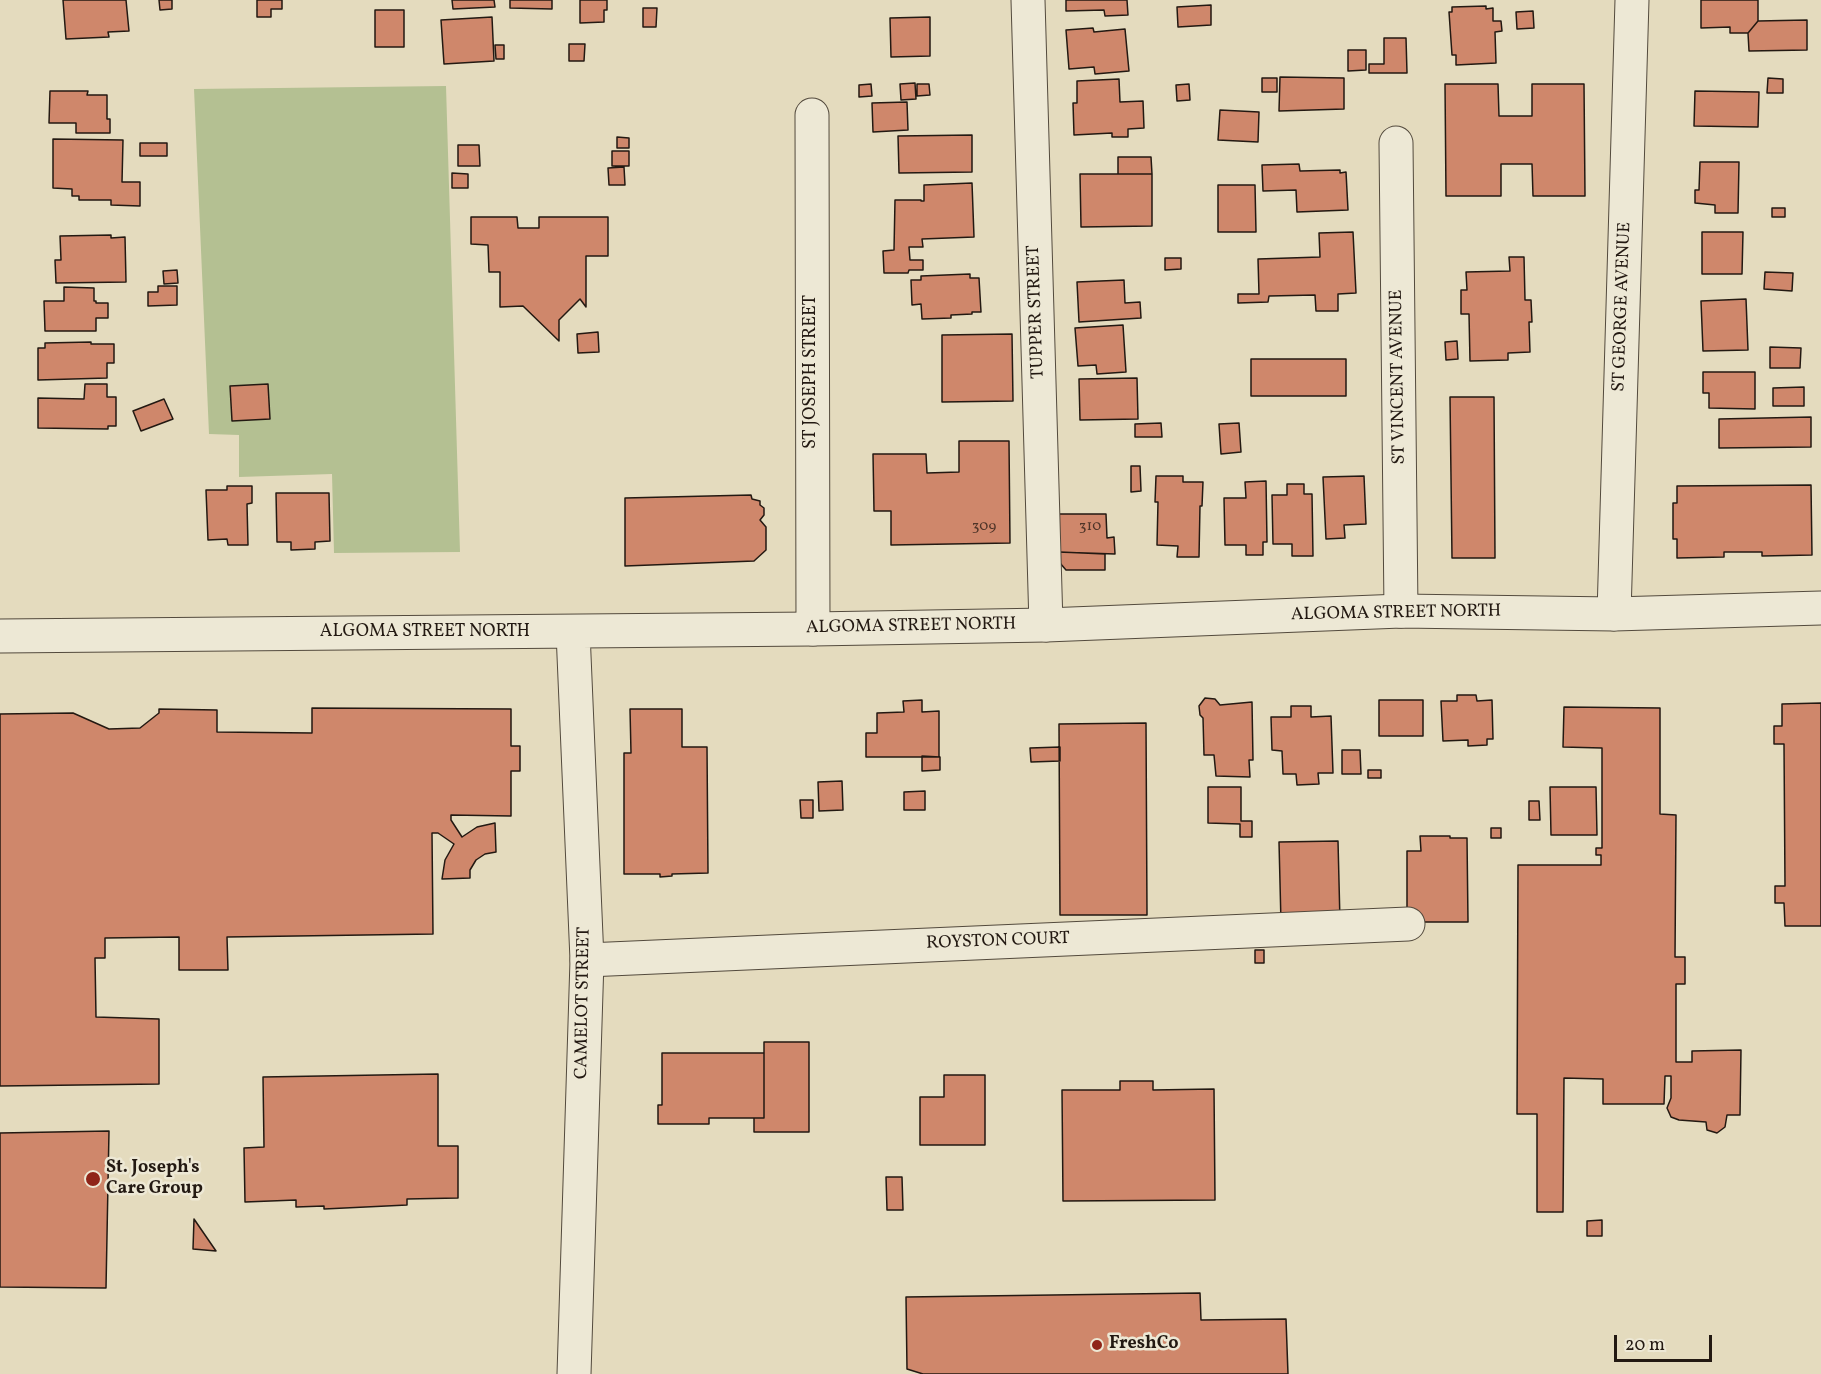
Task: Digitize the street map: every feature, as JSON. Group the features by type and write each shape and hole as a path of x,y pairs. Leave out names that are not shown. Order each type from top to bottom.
{"street":[{"name":"TUPPER STREET","path":"1028,0 1046,625"},
{"name":"ST GEORGE AVENUE","path":"1614,614 1632,0"},
{"name":"ST JOSEPH STREET","path":"812,115 813,629"},
{"name":"ST VINCENT AVENUE","path":"1396,142 1401,611"},
{"name":"ALGOMA STREET NORTH","path":"0,636 813,629 1046,625 1401,611 1614,614 1821,608"},
{"name":"CAMELOT STREET","path":"573,632 587,960 574,1374"},
{"name":"ROYSTON COURT","path":"587,960 1408,924"}],"green space":[{"path":"446,86 460,552 334,553 332,474 239,477 239,435 209,434 194,89"}],"building":[{"path":"63,0 126,0 129,31 108,32 109,37 66,39"},
{"path":"159,0 172,0 172,9 160,10"},
{"path":"257,0 282,0 282,9 271,9 271,17 257,17"},
{"path":"452,0 494,0 495,7 453,9"},
{"path":"510,0 552,0 552,9 510,8"},
{"path":"580,0 607,0 604,22 580,23"},
{"path":"1066,0 1127,0 1128,15 1105,16 1104,10 1066,11"},
{"path":"1701,0 1758,0 1758,21 1748,33 1730,33 1730,27 1701,28"},
{"path":"1211,5 1211,25 1178,27 1177,7"},
{"path":"1486,6 1486,9 1493,8 1493,21 1501,21 1502,31 1495,32 1496,63 1456,65 1456,55 1452,55 1449,12 1452,12 1452,7"},
{"path":"643,8 657,8 656,27 643,27"},
{"path":"375,10 404,10 404,47 375,47"},
{"path":"1533,11 1534,28 1517,29 1516,12"},
{"path":"492,17 494,61 444,64 441,20"},
{"path":"930,17 930,56 891,57 890,18"},
{"path":"1807,20 1807,50 1749,51 1748,33 1758,21"},
{"path":"1093,28 1094,32 1125,29 1129,71 1095,74 1094,67 1069,69 1066,30"},
{"path":"1384,38 1406,38 1407,73 1369,73 1369,64 1384,64"},
{"path":"569,44 585,44 584,61 569,61"},
{"path":"495,45 504,45 504,59 496,59"},
{"path":"1348,50 1366,50 1366,70 1348,71"},
{"path":"1280,77 1344,78 1344,109 1279,111"},
{"path":"1262,78 1277,78 1277,92 1262,92"},
{"path":"1768,78 1783,79 1783,93 1767,93"},
{"path":"1119,79 1120,102 1143,101 1144,128 1128,129 1128,137 1112,137 1112,133 1074,135 1073,103 1077,103 1077,81"},
{"path":"915,83 916,99 901,100 900,84"},
{"path":"871,84 872,96 859,97 859,85"},
{"path":"917,84 929,84 930,95 917,96"},
{"path":"1189,84 1190,100 1177,101 1176,85"},
{"path":"1445,84 1498,84 1499,116 1532,116 1532,84 1584,84 1585,196 1533,196 1532,164 1501,164 1501,196 1446,196"},
{"path":"50,91 88,91 87,95 107,95 107,119 110,119 110,133 76,133 76,123 49,123"},
{"path":"1695,91 1759,92 1758,127 1694,126"},
{"path":"907,102 908,130 873,132 872,103"},
{"path":"1220,110 1259,112 1258,142 1218,140"},
{"path":"972,135 972,172 899,173 898,136"},
{"path":"617,137 629,138 629,148 617,148"},
{"path":"53,139 123,140 122,182 140,182 140,206 111,205 111,200 79,200 79,196 72,196 72,189 53,188"},
{"path":"140,143 167,143 167,156 140,156"},
{"path":"458,145 479,145 480,166 458,166"},
{"path":"612,151 629,151 629,166 612,166"},
{"path":"1118,157 1151,157 1152,174 1118,174"},
{"path":"1700,162 1739,162 1738,213 1715,213 1715,205 1695,203 1695,190 1699,190"},
{"path":"1299,164 1300,171 1340,170 1340,173 1346,172 1348,210 1297,212 1296,190 1263,191 1262,165"},
{"path":"624,167 625,185 609,185 608,168"},
{"path":"452,173 468,174 468,188 452,188"},
{"path":"1080,174 1152,174 1152,226 1081,227"},
{"path":"972,183 974,237 922,239 923,247 909,247 910,260 923,260 923,270 909,270 908,273 884,273 883,251 894,250 895,200 924,201 924,185"},
{"path":"1218,185 1255,185 1256,232 1218,232"},
{"path":"1772,208 1785,208 1785,217 1772,217"},
{"path":"471,217 517,217 518,228 539,228 539,217 608,217 608,256 586,256 586,307 580,299 559,320 559,341 523,306 500,307 500,272 489,272 488,245 471,244"},
{"path":"1353,232 1356,293 1338,294 1338,311 1316,311 1315,295 1269,296 1268,302 1238,303 1238,294 1259,294 1258,259 1320,257 1319,233"},
{"path":"1702,232 1743,232 1742,274 1702,274"},
{"path":"111,235 111,238 125,237 126,282 56,283 55,260 61,260 60,236"},
{"path":"1509,257 1524,257 1525,300 1531,300 1530,352 1508,353 1508,360 1470,361 1469,314 1461,314 1461,290 1467,290 1466,272 1510,271"},
{"path":"1165,258 1181,258 1181,269 1165,270"},
{"path":"177,270 178,283 164,284 163,271"},
{"path":"1765,272 1793,273 1792,291 1764,289"},
{"path":"970,274 970,278 979,278 981,312 951,315 951,318 922,319 921,304 912,305 911,280 921,280 921,276"},
{"path":"1124,280 1125,303 1140,302 1141,318 1079,322 1077,282"},
{"path":"158,286 177,286 177,305 148,306 148,292 158,292"},
{"path":"64,287 94,288 94,301 108,303 108,318 96,318 96,331 45,331 44,301 64,301"},
{"path":"1746,299 1748,350 1703,351 1701,301"},
{"path":"1123,325 1126,372 1097,374 1096,365 1078,366 1075,328"},
{"path":"598,332 599,352 578,353 577,334"},
{"path":"1012,334 1013,401 942,402 942,335"},
{"path":"1457,341 1458,359 1446,360 1445,342"},
{"path":"91,342 91,344 114,344 114,363 107,363 107,378 38,380 38,348 45,348 45,343"},
{"path":"1770,347 1801,348 1800,368 1770,368"},
{"path":"1251,359 1346,359 1346,396 1251,396"},
{"path":"1703,372 1755,372 1755,409 1709,408 1709,393 1703,393"},
{"path":"1137,378 1138,419 1080,420 1079,379"},
{"path":"85,384 107,384 107,397 116,397 116,426 108,426 108,429 38,428 38,398 84,399"},
{"path":"268,384 270,419 232,421 230,386"},
{"path":"1804,387 1804,406 1773,406 1773,388"},
{"path":"1450,397 1494,397 1495,558 1452,558"},
{"path":"164,399 173,419 141,431 133,411"},
{"path":"1811,417 1811,447 1719,448 1719,419"},
{"path":"1161,423 1162,437 1135,437 1135,424"},
{"path":"1239,423 1241,452 1221,454 1219,424"},
{"path":"959,441 1009,441 1010,543 891,545 891,511 874,511 873,454 926,454 927,473 959,472"},
{"path":"1131,466 1140,466 1141,491 1131,492"},
{"path":"1156,476 1183,476 1183,482 1203,482 1199,557 1177,557 1178,546 1157,545"},
{"path":"1364,476 1366,524 1344,525 1345,538 1326,539 1323,477"},
{"path":"1266,481 1267,542 1263,542 1263,555 1246,555 1246,545 1225,545 1224,498 1246,498 1245,482"},
{"path":"1287,484 1304,484 1304,494 1312,494 1313,556 1292,556 1292,544 1273,544 1272,495 1287,495"},
{"path":"1811,485 1812,555 1762,556 1762,552 1724,552 1724,557 1677,558 1677,539 1673,539 1673,503 1677,503 1677,486"},
{"path":"227,486 252,486 252,503 247,504 248,545 228,545 227,539 208,540 206,490 227,490"},
{"path":"276,493 329,493 330,541 315,542 315,549 291,550 291,542 277,542"},
{"path":"751,495 752,499 760,501 760,505 764,508 764,515 760,520 766,527 766,550 754,561 625,566 625,498"},
{"path":"1059,514 1106,514 1107,538 1114,537 1115,554 1057,552"},
{"path":"1060,552 1105,554 1105,570 1066,570 1060,563"},
{"path":"1457,695 1476,695 1477,701 1492,700 1493,739 1487,739 1487,745 1468,746 1468,740 1443,741 1441,701 1457,701"},
{"path":"1205,698 1215,699 1220,705 1252,702 1253,760 1249,760 1250,777 1216,776 1214,755 1204,755 1203,718 1200,715 1199,706"},
{"path":"922,700 922,712 939,711 939,757 866,757 866,733 877,733 877,713 904,712 903,701"},
{"path":"1379,700 1423,700 1423,736 1379,736"},
{"path":"1821,703 1821,926 1785,926 1784,903 1775,903 1775,886 1785,886 1784,744 1774,744 1774,726 1782,726 1782,704"},
{"path":"1291,706 1311,706 1311,717 1331,716 1333,773 1318,773 1319,784 1297,785 1296,774 1283,774 1282,751 1272,750 1271,717 1291,717"},
{"path":"1564,707 1660,708 1660,814 1676,815 1675,957 1685,957 1685,984 1676,984 1676,1062 1692,1062 1692,1051 1741,1050 1740,1115 1727,1115 1725,1127 1717,1133 1707,1130 1706,1122 1679,1120 1671,1117 1667,1108 1671,1098 1671,1076 1665,1076 1664,1104 1603,1104 1603,1079 1564,1078 1563,1212 1537,1212 1537,1114 1517,1114 1518,865 1601,865 1601,855 1596,855 1596,848 1602,848 1602,748 1563,747"},
{"path":"312,708 511,709 511,746 520,746 520,771 511,771 511,816 451,815 451,820 462,837 477,827 495,823 496,852 485,854 476,860 470,870 470,878 442,879 445,860 454,844 438,833 432,833 433,934 227,937 228,970 179,970 179,937 105,938 105,958 95,958 96,1017 159,1019 159,1084 0,1086 0,714 73,713 109,729 140,728 159,713 159,709 217,710 217,732 312,733"},
{"path":"630,709 682,709 682,747 707,747 708,873 672,874 672,876 660,877 660,874 624,874 624,753 631,753"},
{"path":"1146,723 1147,915 1060,915 1059,724"},
{"path":"1060,747 1060,761 1031,762 1030,748"},
{"path":"1342,750 1360,750 1361,774 1342,774"},
{"path":"922,756 940,757 940,770 922,771"},
{"path":"1368,770 1381,770 1381,778 1368,778"},
{"path":"842,781 843,810 819,811 818,782"},
{"path":"1208,787 1241,787 1241,821 1252,821 1252,837 1240,837 1240,824 1208,823"},
{"path":"1550,787 1596,787 1597,835 1551,835"},
{"path":"925,791 925,810 904,810 904,792"},
{"path":"800,800 813,800 813,818 801,818"},
{"path":"1529,801 1539,801 1540,820 1529,820"},
{"path":"1491,828 1501,828 1501,838 1491,838"},
{"path":"1420,836 1467,838 1468,922 1407,922 1407,851 1421,851"},
{"path":"1338,841 1340,922 1281,923 1279,842"},
{"path":"1255,950 1264,950 1264,963 1255,963"},
{"path":"764,1042 809,1042 809,1132 754,1132 754,1118 764,1118"},
{"path":"662,1053 764,1053 764,1118 709,1118 709,1124 658,1124 658,1105 662,1105"},
{"path":"438,1074 438,1146 458,1146 458,1198 407,1199 407,1205 324,1209 324,1206 296,1207 296,1200 245,1202 244,1148 264,1147 263,1077"},
{"path":"944,1075 985,1075 985,1145 920,1145 920,1097 944,1097"},
{"path":"1120,1081 1153,1081 1153,1090 1214,1089 1215,1200 1063,1201 1062,1090 1120,1090"},
{"path":"109,1131 106,1288 0,1287 0,1133"},
{"path":"886,1177 902,1177 903,1210 887,1210"},
{"path":"194,1219 216,1251 193,1249"},
{"path":"1602,1220 1602,1236 1587,1236 1587,1221"},
{"name":"FreshCo","path":"1200,1293 1201,1320 1286,1319 1288,1374 923,1374 907,1369 906,1297"}],"place":[{"name":"St. Joseph's Care Group","path":"93,1179"},
{"name":"FreshCo","path":"1097,1345"}]}
